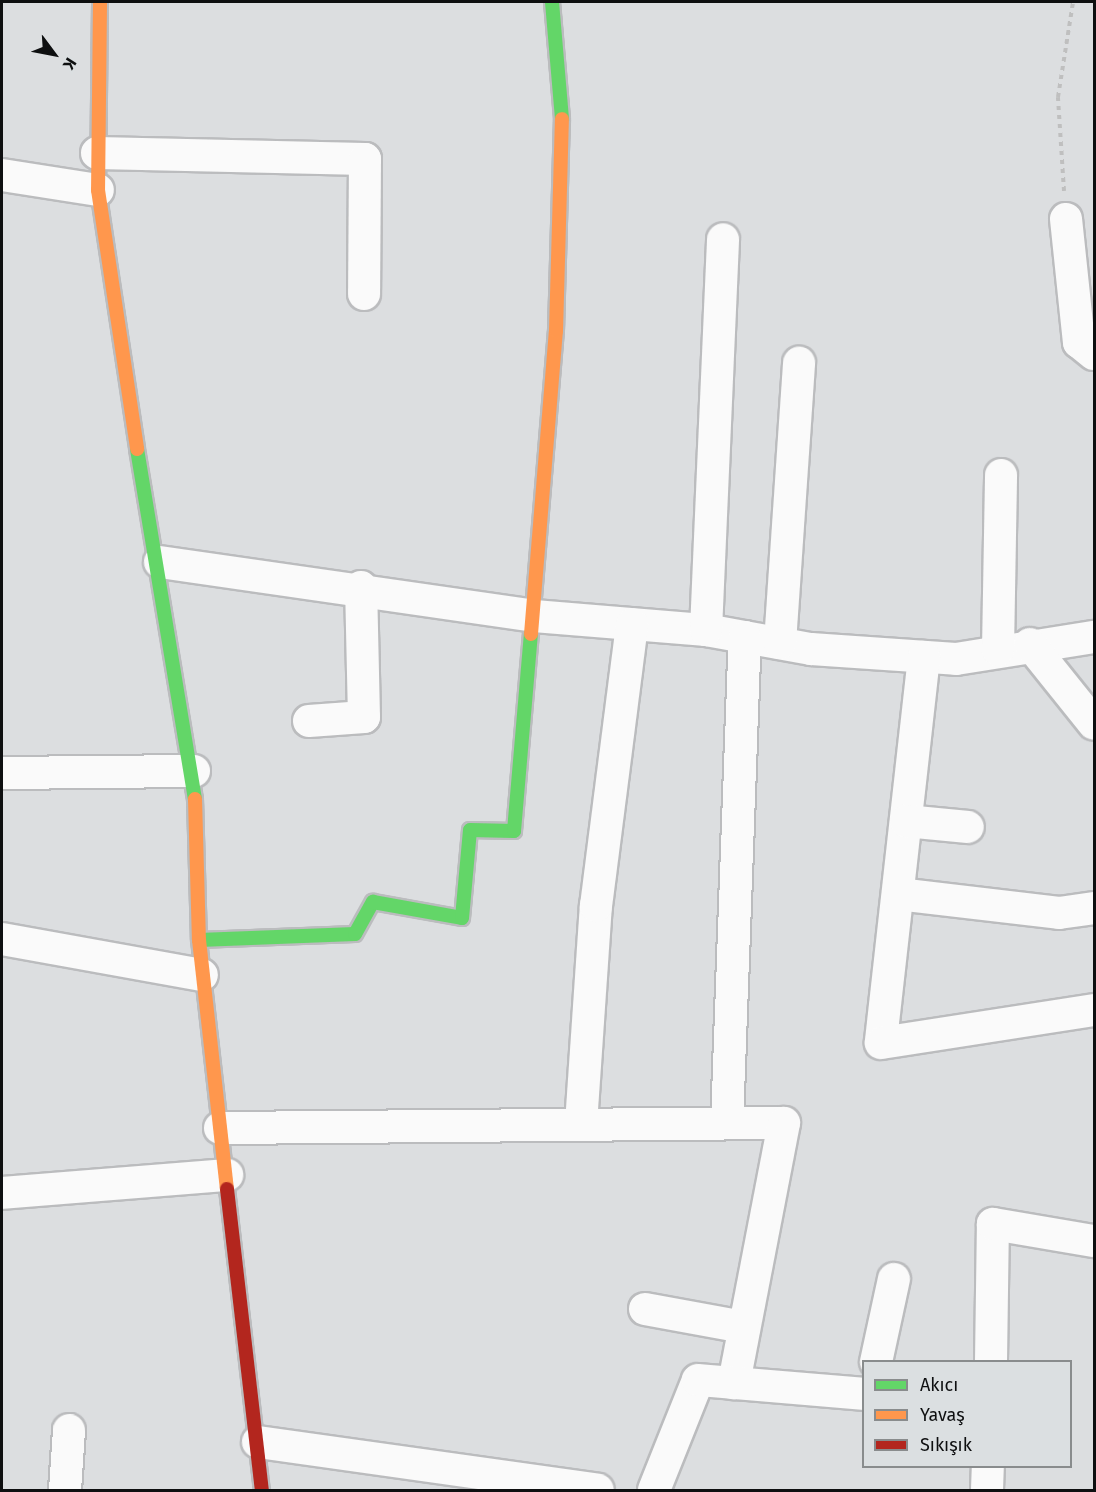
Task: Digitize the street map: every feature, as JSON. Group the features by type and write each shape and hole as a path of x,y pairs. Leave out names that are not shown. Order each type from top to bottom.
{"street":[{"path":"100,2 98,190 121,361 160,562 194,771 198,940 262,1491"},
{"path":"198,940 355,934 373,902 462,918 470,830 514,831 534,616 556,320 562,117 552,2"},
{"path":"97,153 365,159 364,294"},
{"path":"2,175 98,190"},
{"path":"1066,219 1079,342 1095,354"},
{"path":"706,630 723,239"},
{"path":"780,643 799,363"},
{"path":"998,650 1001,475"},
{"path":"160,562 361,587 534,616 706,630 780,643 924,657 956,658 1030,644 1095,637"},
{"path":"309,721 364,717 361,587"},
{"path":"581,1124 596,906 632,624"},
{"path":"727,1122 745,637"},
{"path":"1030,644 1095,724"},
{"path":"924,657 881,1043 1095,1010"},
{"path":"2,773 194,771"},
{"path":"906,821 968,827"},
{"path":"898,894 1059,913 1095,908"},
{"path":"2,939 202,975"},
{"path":"220,1128 784,1123 734,1383"},
{"path":"2,1193 227,1175"},
{"path":"991,1360 993,1224 1095,1241"},
{"path":"876,1360 894,1279"},
{"path":"645,1309 743,1327"},
{"path":"654,1491 690,1390 698,1380 862,1394"},
{"path":"65,1491 69,1430"},
{"path":"258,1442 598,1491"},
{"path":"987,1491 988,1468"}],"path":[{"path":"1066,219 1058,98 1073,2"}],"traffic: fast":[{"path":"552,2 562,119"},
{"path":"137,449 195,799"},
{"path":"199,940 355,934 373,902 462,918 470,830 514,831 531,634"}],"traffic: slow":[{"path":"100,2 98,190 137,449"},
{"path":"531,634 556,331 562,119"},
{"path":"195,799 199,940 227,1189"}],"traffic: jam":[{"path":"227,1189 262,1490"}]}
